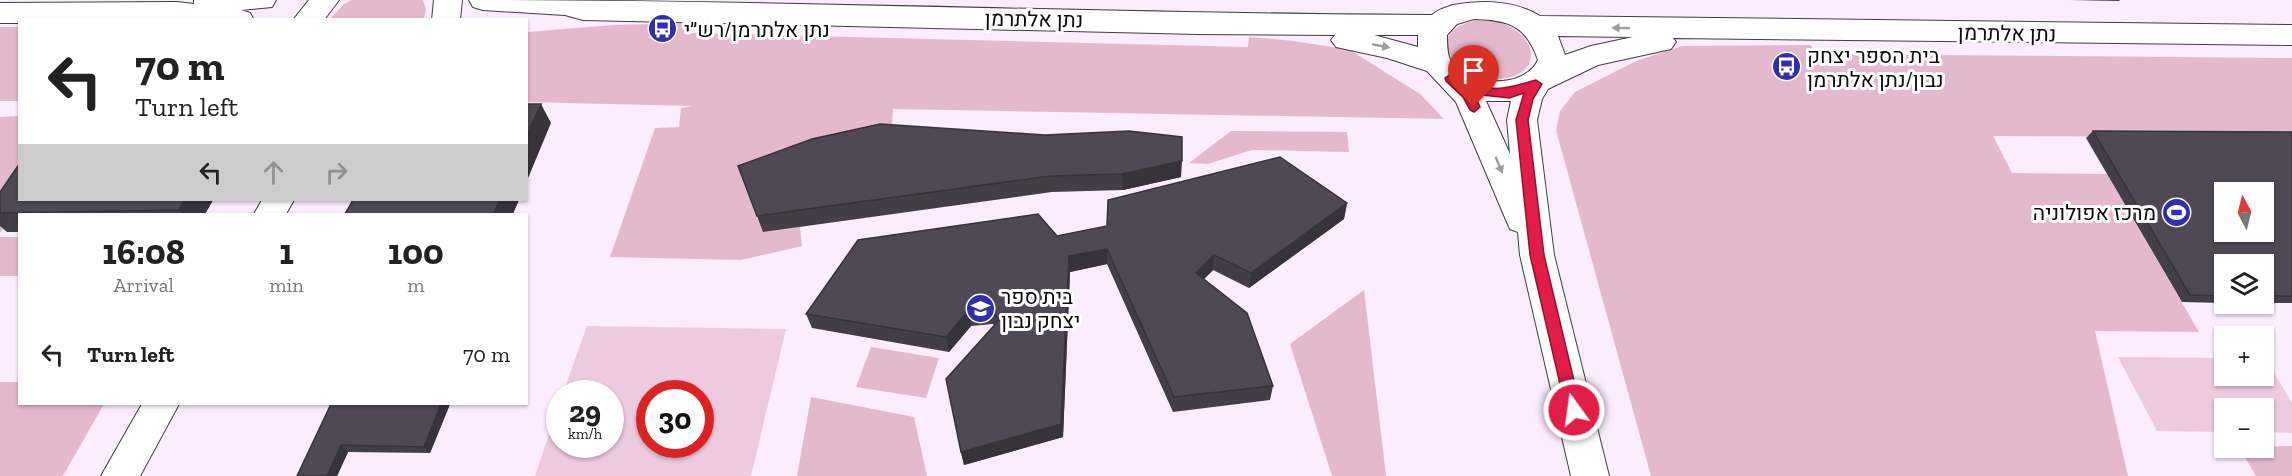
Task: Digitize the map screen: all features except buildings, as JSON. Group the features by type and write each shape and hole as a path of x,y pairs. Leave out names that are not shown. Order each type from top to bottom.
{"street":[{"path":"66,0 189,2 262,0"},
{"path":"309,18 325,0"},
{"path":"446,18 448,0"},
{"name":"נתן אלתרמן","path":"483,0 565,5 583,10 1198,24 1437,25"},
{"path":"1537,255 1468,94 1443,71 1430,43 1437,25 1447,17 1474,9 1506,12 1533,26 1550,47 1549,70 1527,98 1522,120 1537,255 1590,476"},
{"name":"נתן אלתרמן","path":"528,20 562,17 583,10"},
{"path":"0,13 177,12 224,18"},
{"name":"נתן אלתרמן","path":"1198,24 1329,37 1390,48 1443,71"},
{"name":"נתן אלתרמן","path":"1533,26 2292,35"},
{"name":"נתן אלתרמן","path":"1539,81 1591,56 1722,30"},
{"path":"1443,71 1478,91 1494,93 1517,92 1539,81"},
{"path":"120,476 160,405"}],"shaded area":[{"path":"351,0 423,0 426,9 424,18 331,18"},
{"path":"1479,20 1503,24 1522,36 1531,51 1528,66 1511,77 1493,79 1477,76 1452,58 1447,47 1449,36 1459,26"},
{"path":"694,23 691,33 1248,47 1249,37 1294,41 1350,50 1420,94 1444,119 893,109 891,141 763,232 800,227 802,246 741,260 610,257 655,128 679,127 681,108 692,106 528,102 528,32 614,25"},
{"path":"0,27 18,27 18,101 0,101"},
{"path":"1811,45 1815,54 2292,58 2292,137 1993,136 2012,173 2107,174 2199,332 2095,331 2128,476 1651,476 1556,130 1560,111 1575,92 1636,61 1682,46"},
{"path":"18,116 18,201 21,201 0,233 0,117"},
{"path":"1231,131 1347,132 1349,152 1252,150 1208,164 1189,163"},
{"path":"0,237 18,237 18,276 0,276"},
{"path":"1364,290 1386,476 1332,476 1290,344"},
{"path":"587,326 786,329 751,476 535,476 546,443 546,458 624,458 624,380 568,380"},
{"path":"871,347 939,358 926,398 856,387"},
{"path":"2118,357 2214,358 2214,386 2274,386 2274,373 2292,403 2292,433 2274,432 2274,398 2214,398 2214,432 2157,431"},
{"path":"0,382 18,382 18,405 103,405 63,476 0,476"},
{"path":"811,397 914,417 927,476 797,476"},
{"path":"2274,446 2292,446 2292,476 2256,476 2245,458 2274,458"}],"place":[{"name":"נתן אלתרמן/רש״י","path":"663,29"},
{"name":"בית הספר יצחק נבון/נתן אלתרמן","path":"1786,67"},
{"name":"מרכז אפולוניה","path":"2177,212"},
{"name":"בית ספר יצחק נבון","path":"980,308"}],"route":[{"path":"1474,107 1468,94 1451,78 1478,91 1494,93 1524,90 1536,84 1527,98 1522,120 1537,255 1574,410"}]}
